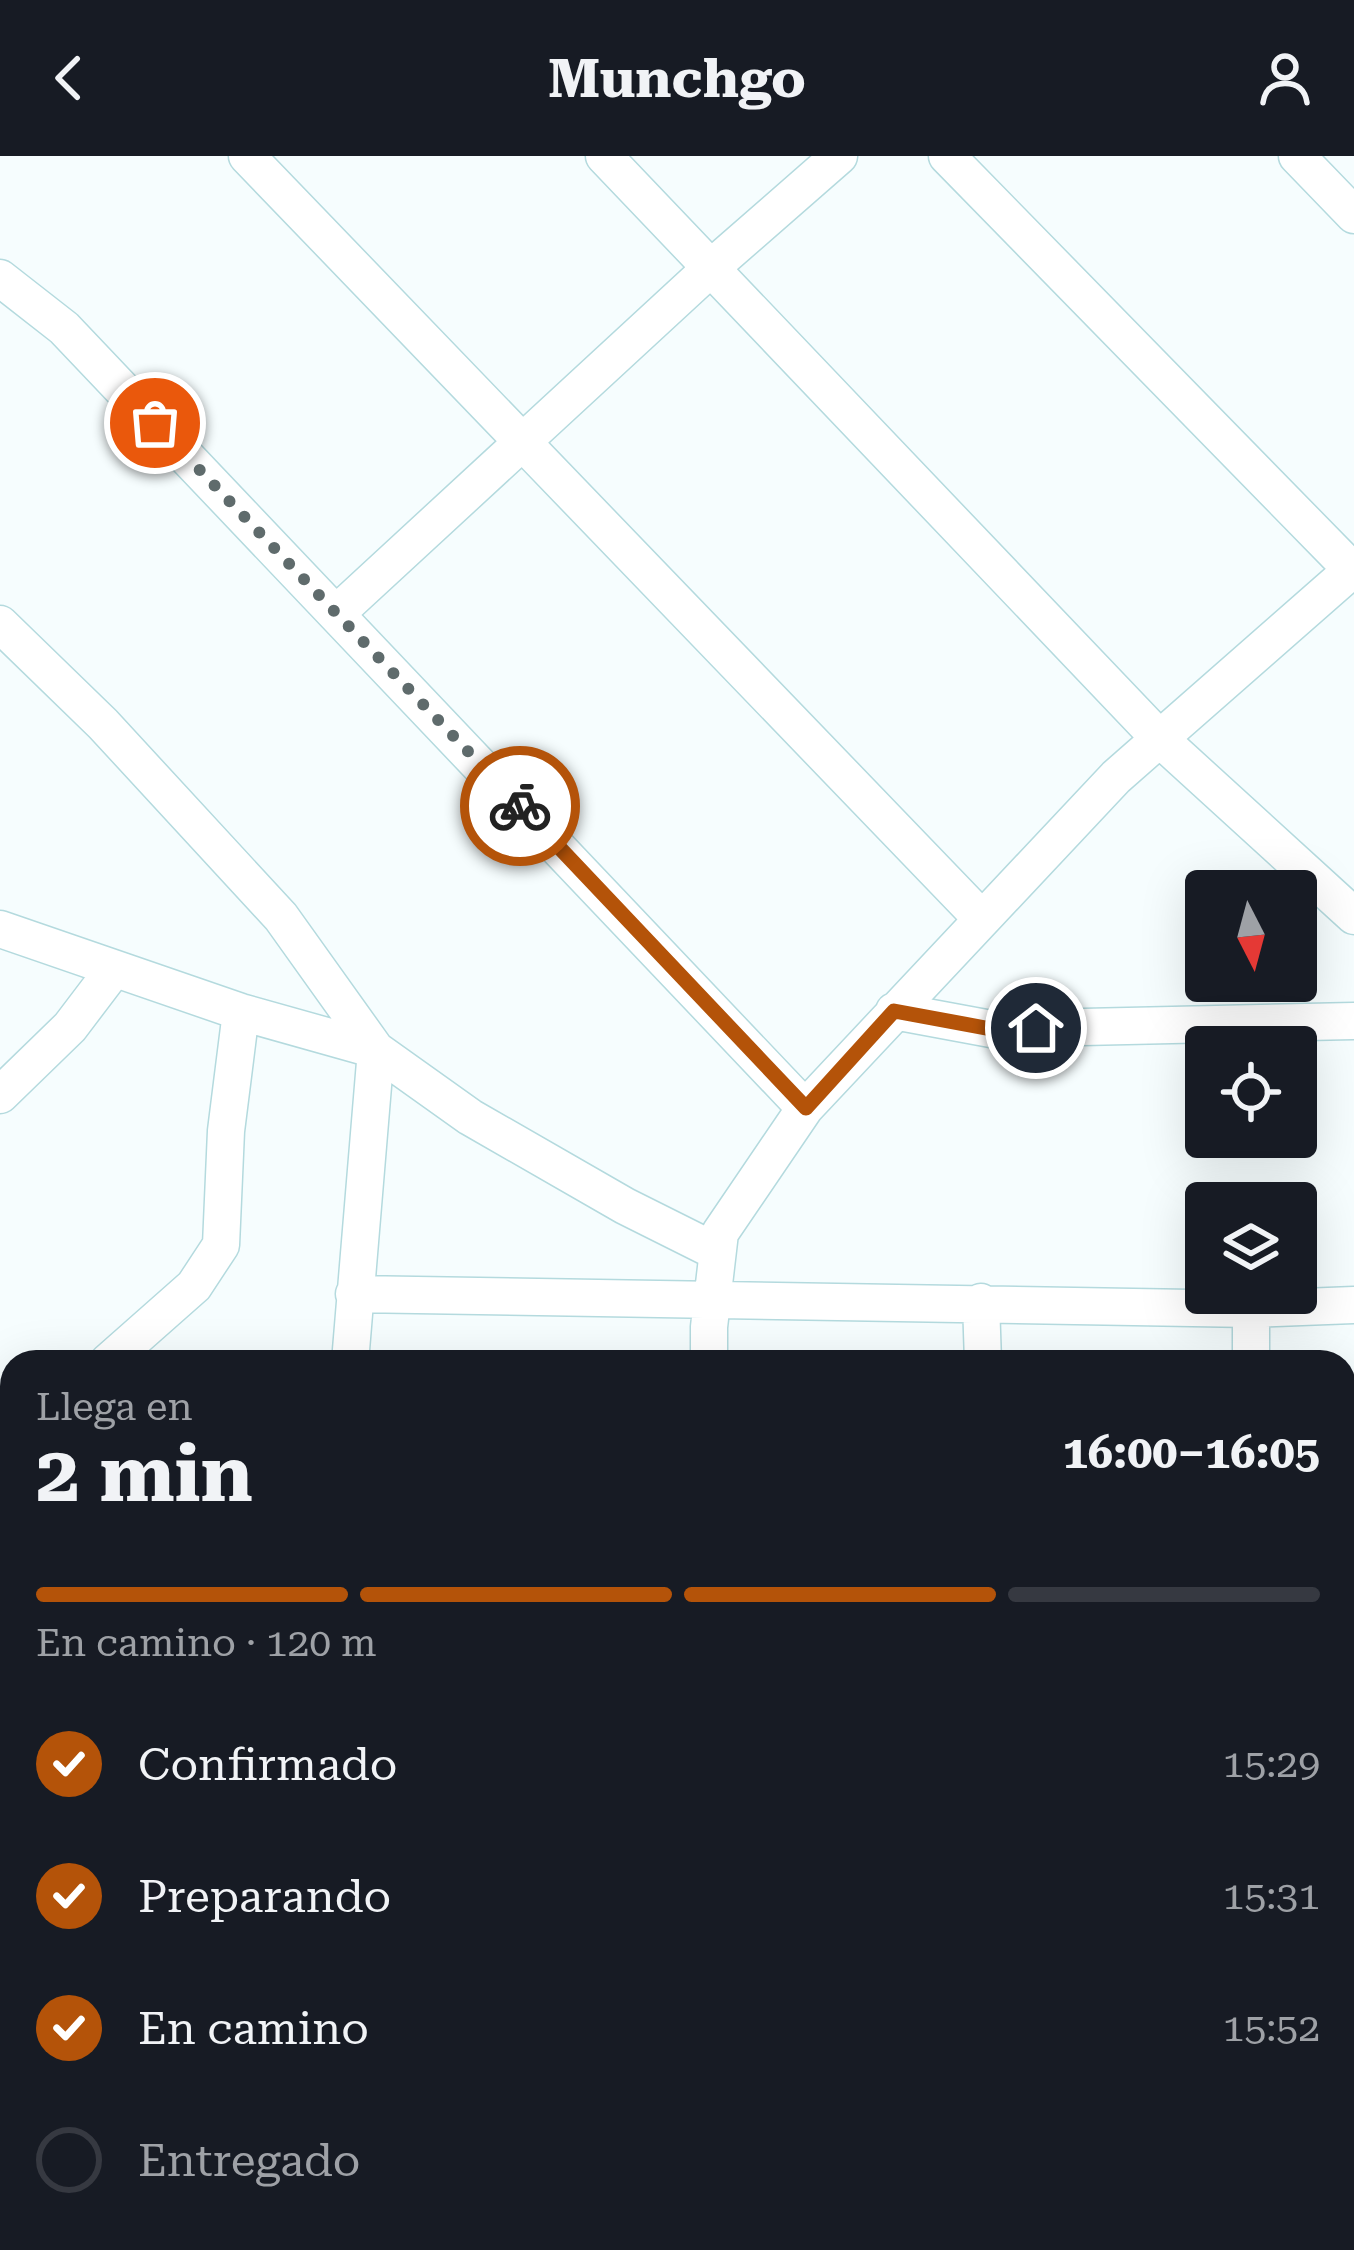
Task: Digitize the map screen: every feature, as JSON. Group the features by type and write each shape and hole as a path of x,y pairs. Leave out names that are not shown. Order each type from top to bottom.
{"street":[{"path":"247,156 981,918"},
{"path":"604,156 1160,739 1354,916"},
{"path":"338,613 838,156"},
{"path":"709,1350 719,1233 806,1108 1116,777 1353,570 947,156"},
{"path":"1298,156 1354,215"},
{"path":"0,278 64,328 806,1108"},
{"path":"0,624 103,724 281,917 376,1050 470,1118 717,1252"},
{"path":"0,929 241,1012 376,1050"},
{"path":"0,1095 70,1027 114,968"},
{"path":"894,1011 991,1029 1354,1022"},
{"path":"122,1350 194,1286 221,1245 226,1131 241,1012"},
{"path":"351,1350 376,1050"},
{"path":"354,1294 1185,1307"},
{"path":"980,1302 982,1350"},
{"path":"1317,1306 1354,1305"},
{"path":"1251,1314 1251,1350"}],"way so far":[{"path":"155,423 520,806"}],"route":[{"path":"520,806 806,1108 894,1011 991,1029 1036,1028"}]}
